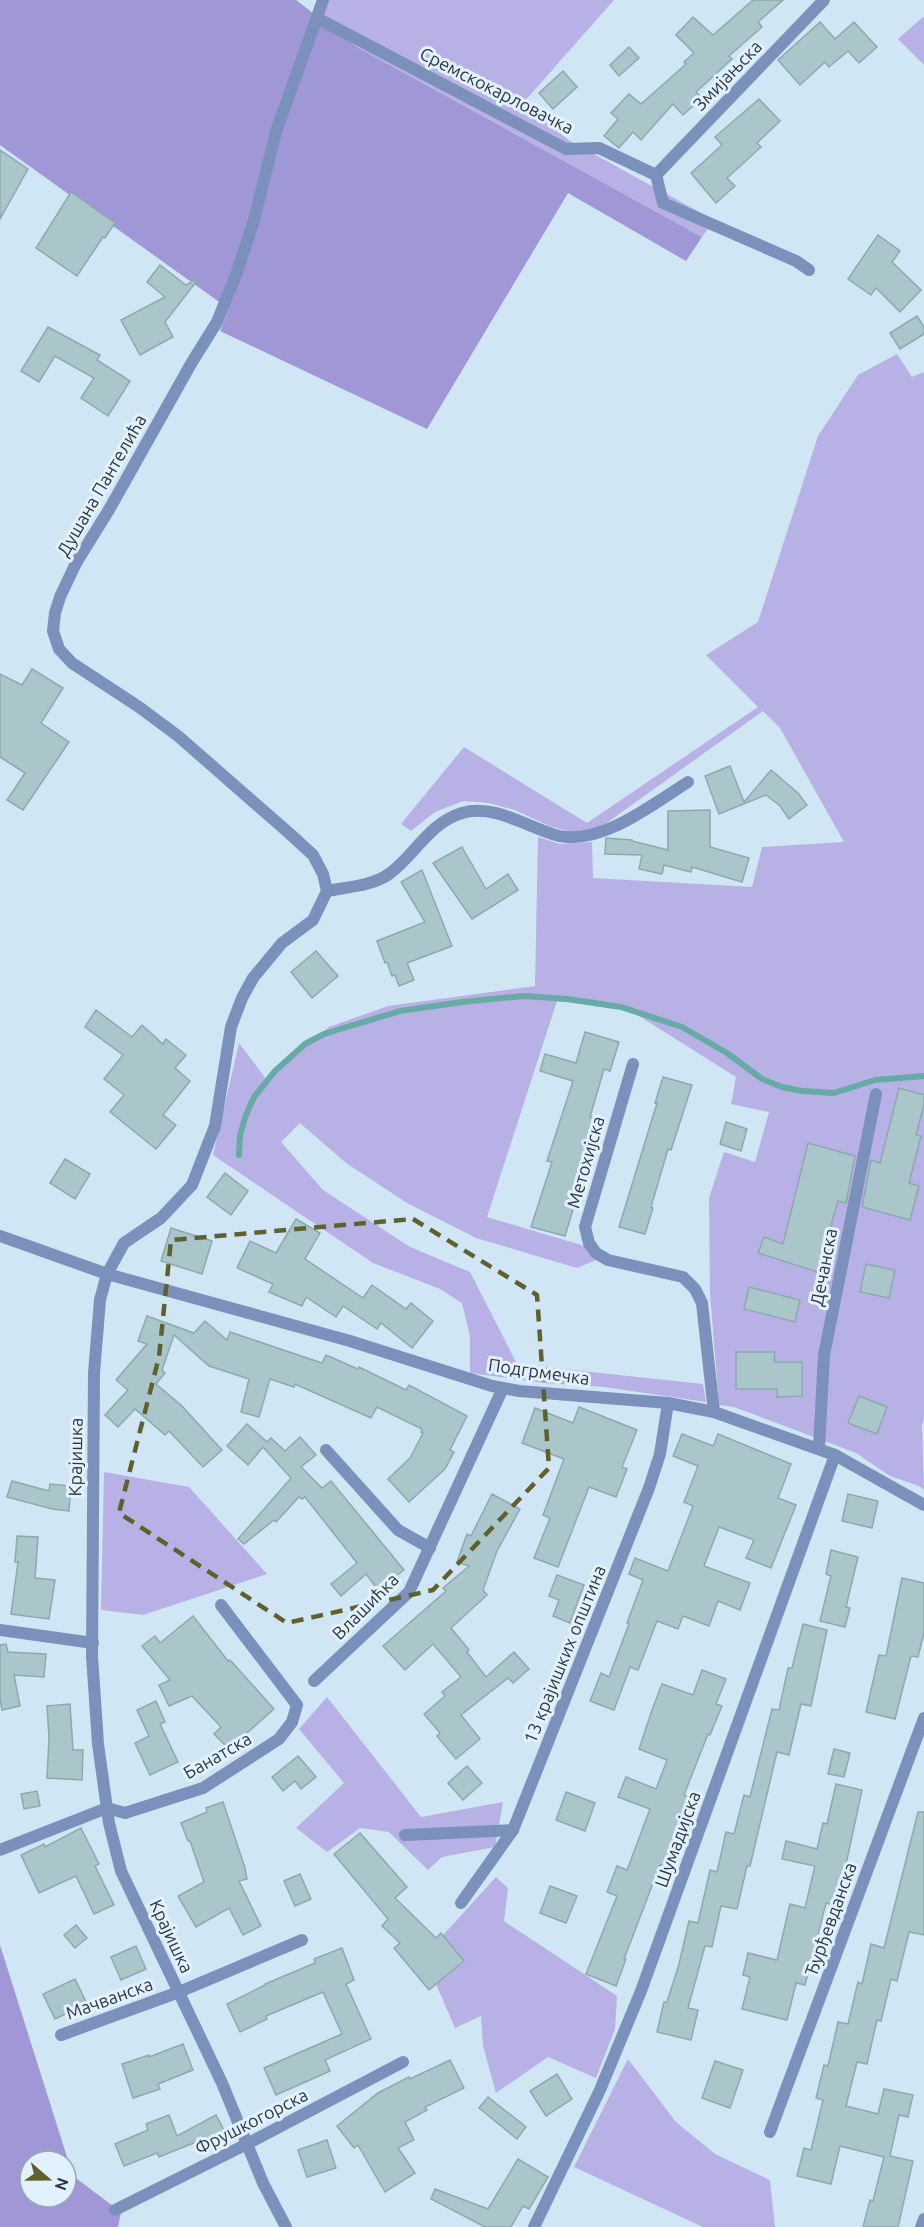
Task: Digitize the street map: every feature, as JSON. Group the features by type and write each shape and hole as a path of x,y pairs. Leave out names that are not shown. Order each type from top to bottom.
{"street":[{"name":"Душана Пантелића","path":"323,0 276,132 254,220 236,275 217,322 192,362 111,508 76,563 60,597 53,631 59,649 72,663 170,730 313,855 323,874 327,891"},
{"name":"Змијањска","path":"656,175 824,0"},
{"name":"Сремскокарловачка","path":"317,18 566,149 599,148 656,175"},
{"path":"656,175 663,203 796,261 809,270"},
{"path":"0,1236 107,1274 124,1243 161,1218 192,1185 215,1126 231,1027 242,998 253,978 282,944 313,920 327,891 367,884 389,874 434,828 463,813 490,812 560,836 582,836 615,827 688,782"},
{"name":"Метохијска","path":"633,1064 585,1227 589,1242 596,1253 608,1260 683,1277 695,1288 702,1304 714,1412"},
{"name":"Дечанска","path":"819,1448 824,1355 876,1094"},
{"name":"Подгрмечка","path":"107,1274 338,1338 503,1388 668,1403 714,1412 836,1455 924,1505"},
{"name":"Крајишка","path":"107,1274 100,1300 94,1372 93,1643 98,1744 107,1808 121,1871 222,2083 263,2183 286,2227"},
{"name":"Влашићка","path":"314,1681 409,1592 503,1388"},
{"name":"13 крајишких општина","path":"461,1903 513,1830 649,1488 660,1454 668,1403"},
{"path":"326,1450 398,1530 430,1548"},
{"name":"Шумадијска","path":"534,2227 600,2090 641,1991 836,1455"},
{"name":"Банатска","path":"0,1850 107,1808 125,1813 203,1788 279,1739 292,1722 297,1705 222,1605"},
{"path":"0,1630 93,1643"},
{"name":"Ђурђевданска","path":"770,2132 924,1718"},
{"path":"405,1835 513,1830"},
{"name":"Мачванска","path":"61,2035 178,1992 302,1940"},
{"name":"Фрушкогорска","path":"115,2210 403,2062"},
{"path":"921,2227 924,2219"}],"highlighted area":[{"path":"413,1219 537,1295 549,1468 433,1590 287,1623 119,1513 159,1357 171,1240"}],"shaded area":[{"path":"0,0 296,0 357,47 702,237 686,261 568,193 427,429 220,331 229,309 0,145"},
{"path":"327,0 614,0 523,103 570,141 714,220 702,237 357,47 322,20"},
{"path":"924,18 924,65 898,39"},
{"path":"897,354 912,377 924,372 924,1418 922,1425 924,1490 890,1476 856,1453 734,1407 719,1405 710,1293 709,1198 724,1152 755,1162 769,1112 731,1104 736,1077 628,1009 557,1001 487,1217 588,1247 596,1260 577,1268 476,1238 407,1203 346,1163 300,1123 281,1142 323,1190 410,1247 470,1272 517,1364 703,1384 706,1402 604,1387 545,1383 470,1373 470,1336 462,1303 440,1289 373,1263 213,1155 239,1043 266,1079 329,1027 388,1006 535,986 538,837 560,844 592,842 593,878 752,887 762,847 844,842 780,728 763,711 594,832 571,832 549,826 515,810 489,803 463,801 435,812 411,831 401,824 464,747 587,823 758,707 706,655 758,622 818,436 858,375"},
{"path":"104,1472 189,1487 267,1574 143,1615 101,1610"},
{"path":"327,1697 421,1817 503,1802 495,1847 442,1857 428,1870 389,1832 360,1828 327,1852 296,1828 344,1783 299,1729"},
{"path":"496,1877 508,1888 504,1921 617,1996 615,2029 596,2078 548,2057 496,2093 483,2046 481,2016 455,2028 424,1956"},
{"path":"0,1945 64,2149 18,2149 18,2209 78,2209 78,2180 121,2212 118,2227 0,2227"},
{"path":"628,2059 676,2122 715,2154 770,2180 775,2227 703,2227 574,2167"}],"building":[{"path":"753,0 783,0 758,22 762,27 729,56 732,59 696,92 702,98 683,115 673,104 641,140 633,132 619,148 604,136 618,119 611,113 629,94 641,104 686,64 684,62 694,53 676,35 693,17 713,35"},
{"path":"820,22 835,39 854,22 877,47 859,63 848,51 829,67 825,62 800,85 778,60"},
{"path":"629,47 639,58 619,76 610,65"},
{"path":"563,71 577,87 553,109 539,93"},
{"path":"759,99 780,121 757,143 761,147 727,178 735,186 716,203 691,173 722,145 715,137"},
{"path":"0,150 28,169 0,219"},
{"path":"71,192 115,223 77,276 36,248"},
{"path":"878,235 900,251 892,262 921,290 900,312 876,288 871,295 848,279"},
{"path":"160,265 186,285 199,278 165,322 173,337 140,355 121,320 165,297 147,282"},
{"path":"917,316 924,327 924,334 900,349 890,333"},
{"path":"48,327 100,355 97,360 130,381 108,416 81,398 94,378 55,356 39,382 21,371"},
{"path":"32,669 63,688 41,723 69,742 23,810 7,800 25,773 0,757 0,674 22,685"},
{"path":"730,766 744,802 771,770 798,793 807,805 789,819 780,806 766,795 719,814 705,776"},
{"path":"710,810 710,847 749,858 742,882 692,867 691,872 664,865 662,874 639,869 642,855 605,854 606,838 632,840 668,850 668,811"},
{"path":"462,847 486,889 508,874 518,890 472,919 433,863"},
{"path":"422,870 452,946 407,963 414,980 399,986 395,975 392,976 387,962 385,963 377,941 425,922 401,882"},
{"path":"316,951 338,976 312,998 291,972"},
{"path":"96,1010 132,1037 142,1025 163,1044 166,1039 186,1055 175,1068 190,1081 163,1115 176,1125 156,1149 110,1112 124,1095 104,1079 123,1055 85,1027"},
{"path":"585,1032 619,1042 610,1071 604,1069 590,1117 594,1118 581,1161 587,1163 565,1236 531,1227 552,1162 547,1161 573,1081 540,1071 545,1054 576,1063"},
{"path":"663,1077 692,1085 671,1150 668,1149 645,1234 619,1227"},
{"path":"899,1088 924,1095 924,1105 916,1135 921,1136 909,1183 919,1186 910,1220 862,1207 871,1160 880,1163"},
{"path":"726,1122 747,1129 741,1151 720,1144"},
{"path":"808,1143 855,1156 846,1203 838,1201 818,1272 758,1253 764,1237 783,1244"},
{"path":"65,1159 90,1174 75,1199 50,1183"},
{"path":"225,1173 248,1191 231,1215 207,1197"},
{"path":"296,1219 320,1233 305,1259 363,1298 372,1285 406,1309 411,1303 433,1321 412,1348 381,1323 377,1329 343,1306 336,1317 306,1297 302,1306 269,1292 273,1284 237,1268 250,1241 276,1253"},
{"path":"171,1228 212,1241 202,1274 161,1261"},
{"path":"866,1264 895,1270 889,1298 860,1292"},
{"path":"749,1287 800,1300 795,1322 744,1309"},
{"path":"147,1316 194,1333 205,1321 227,1340 230,1332 322,1363 326,1355 358,1369 359,1367 406,1390 409,1385 467,1416 450,1450 454,1452 445,1469 409,1502 388,1479 410,1458 423,1433 422,1429 377,1407 371,1418 295,1384 294,1387 270,1379 259,1417 241,1412 249,1379 209,1366 174,1335 162,1370 165,1373 156,1384 182,1406 222,1450 203,1467 169,1431 165,1435 135,1409 118,1427 105,1415 128,1390 116,1380 147,1344 138,1341"},
{"path":"736,1352 775,1352 774,1362 802,1362 802,1396 777,1397 777,1389 736,1389"},
{"path":"859,1396 887,1407 877,1434 848,1423"},
{"path":"579,1407 637,1430 622,1467 627,1469 616,1497 589,1487 558,1567 534,1558 550,1518 543,1515 564,1459 522,1443 535,1408 573,1423"},
{"path":"247,1424 267,1442 271,1438 285,1451 300,1437 316,1455 301,1467 322,1488 331,1481 404,1570 378,1590 366,1574 341,1596 331,1584 357,1563 305,1497 302,1499 299,1497 276,1522 274,1520 244,1544 238,1539 291,1478 263,1447 248,1465 227,1446"},
{"path":"682,1434 713,1446 718,1434 791,1464 778,1498 796,1505 771,1568 746,1558 754,1540 719,1527 704,1566 750,1583 740,1610 718,1601 709,1626 683,1616 678,1629 657,1621 638,1670 630,1667 614,1710 590,1701 601,1673 609,1677 643,1580 629,1574 635,1558 668,1571 693,1506 684,1502 698,1466 673,1456"},
{"path":"12,1481 49,1491 50,1484 71,1486 69,1511 7,1497"},
{"path":"492,1494 520,1509 497,1551 483,1590 487,1595 451,1628 469,1650 467,1652 486,1677 514,1652 529,1669 513,1683 508,1678 461,1715 480,1739 456,1759 437,1736 440,1733 424,1714 445,1696 442,1692 461,1677 433,1644 405,1670 383,1646 446,1591 443,1588 469,1566 457,1562 467,1534 471,1536"},
{"path":"848,1494 878,1501 872,1528 842,1521"},
{"path":"17,1536 38,1537 35,1578 55,1580 49,1619 11,1614 18,1562 15,1562"},
{"path":"831,1550 858,1557 846,1607 850,1608 845,1627 820,1621 831,1576 826,1574"},
{"path":"557,1575 584,1585 570,1623 553,1616 559,1600 549,1596"},
{"path":"902,1578 924,1583 924,1633 918,1657 911,1656 895,1719 866,1712 879,1655 886,1656"},
{"path":"193,1616 228,1661 230,1660 274,1709 229,1749 214,1734 221,1727 192,1696 169,1706 159,1685 170,1680 142,1646 155,1636 160,1643"},
{"path":"803,1624 827,1630 811,1706 801,1704 789,1755 777,1752 750,1866 747,1866 737,1909 721,1906 712,1947 705,1946 688,2008 698,2010 691,2040 657,2032 664,2002 667,2002 679,1964 689,1921 698,1923 710,1870 717,1872 726,1832 734,1834 744,1795 750,1797 772,1709 779,1710 788,1668 792,1668"},
{"path":"6,1644 8,1652 46,1654 44,1677 14,1675 20,1706 2,1710 0,1645"},
{"path":"702,1670 726,1679 716,1704 722,1706 710,1735 708,1734 684,1795 691,1798 667,1867 660,1865 616,1986 586,1974 617,1896 607,1892 617,1866 627,1870 650,1809 618,1797 626,1777 656,1789 667,1760 639,1749 662,1684 693,1695"},
{"path":"156,1701 165,1722 160,1724 178,1762 150,1775 135,1743 149,1736 137,1710"},
{"path":"70,1704 73,1750 83,1750 82,1780 47,1778 49,1737 47,1706"},
{"path":"834,1749 850,1753 844,1777 828,1774"},
{"path":"298,1756 316,1777 301,1789 295,1781 283,1791 272,1777"},
{"path":"467,1766 482,1783 463,1800 448,1783"},
{"path":"836,1784 862,1790 837,1906 826,1903 805,1985 796,1983 787,2020 742,2009 750,1977 743,1975 748,1953 777,1960 790,1904 805,1908 815,1866 782,1859 786,1841 817,1849 823,1823 827,1824"},
{"path":"37,1791 40,1806 24,1809 21,1794"},
{"path":"566,1792 595,1803 585,1831 556,1820"},
{"path":"223,1802 245,1868 247,1879 239,1881 261,1926 243,1935 229,1908 196,1927 178,1896 204,1882 190,1841 181,1823 207,1812 206,1808"},
{"path":"918,1812 924,1812 924,1935 909,1932 897,1981 891,1979 881,2021 877,2020 867,2064 857,2062 846,2106 878,2114 884,2089 913,2095 908,2117 899,2115 890,2156 913,2161 898,2227 863,2227 870,2200 873,2201 884,2157 840,2146 831,2184 797,2176 804,2148 811,2150 823,2100 816,2098 824,2065 828,2066 838,2022 848,2024 858,1982 862,1984 871,1944 884,1948"},
{"path":"81,1828 99,1864 95,1866 114,1905 94,1914 76,1876 39,1893 21,1855 44,1844 45,1847"},
{"path":"360,1833 407,1887 395,1898 436,1938 441,1933 464,1961 429,1990 394,1948 400,1943 382,1926 388,1919 334,1854"},
{"path":"300,1874 311,1899 295,1906 284,1881"},
{"path":"550,1886 577,1896 566,1923 540,1913"},
{"path":"76,1925 87,1938 75,1948 64,1935"},
{"path":"136,1946 146,1969 121,1980 111,1957"},
{"path":"342,1948 354,1980 346,1984 371,2039 325,2060 330,2071 276,2095 264,2068 342,2034 323,1992 266,2016 267,2019 240,2032 227,2004 265,1984 315,1963 314,1959"},
{"path":"75,1979 87,2004 55,2019 43,1994"},
{"path":"183,2044 193,2070 158,2084 160,2089 133,2098 122,2064"},
{"path":"450,2060 464,2088 425,2107 427,2110 405,2122 414,2140 398,2148 415,2173 385,2192 358,2145 354,2148 337,2126 378,2093"},
{"path":"715,2061 743,2070 730,2108 702,2098"},
{"path":"557,2074 572,2099 546,2116 530,2091"},
{"path":"488,2097 526,2127 517,2139 479,2108"},
{"path":"169,2115 177,2136 216,2115 225,2132 203,2144 201,2140 159,2157 157,2153 124,2166 115,2144 148,2130 146,2124"},
{"path":"327,2140 336,2168 307,2177 298,2150"},
{"path":"518,2159 548,2177 529,2209 523,2206 511,2227 485,2227 431,2199 435,2189 488,2209"}],"waterway":[{"path":"239,1155 240,1135 254,1097 275,1071 305,1044 324,1034 400,1011 462,1002 524,996 567,999 621,1007 682,1027 727,1053 762,1079 782,1087 802,1091 834,1093 875,1080 924,1076"}]}
